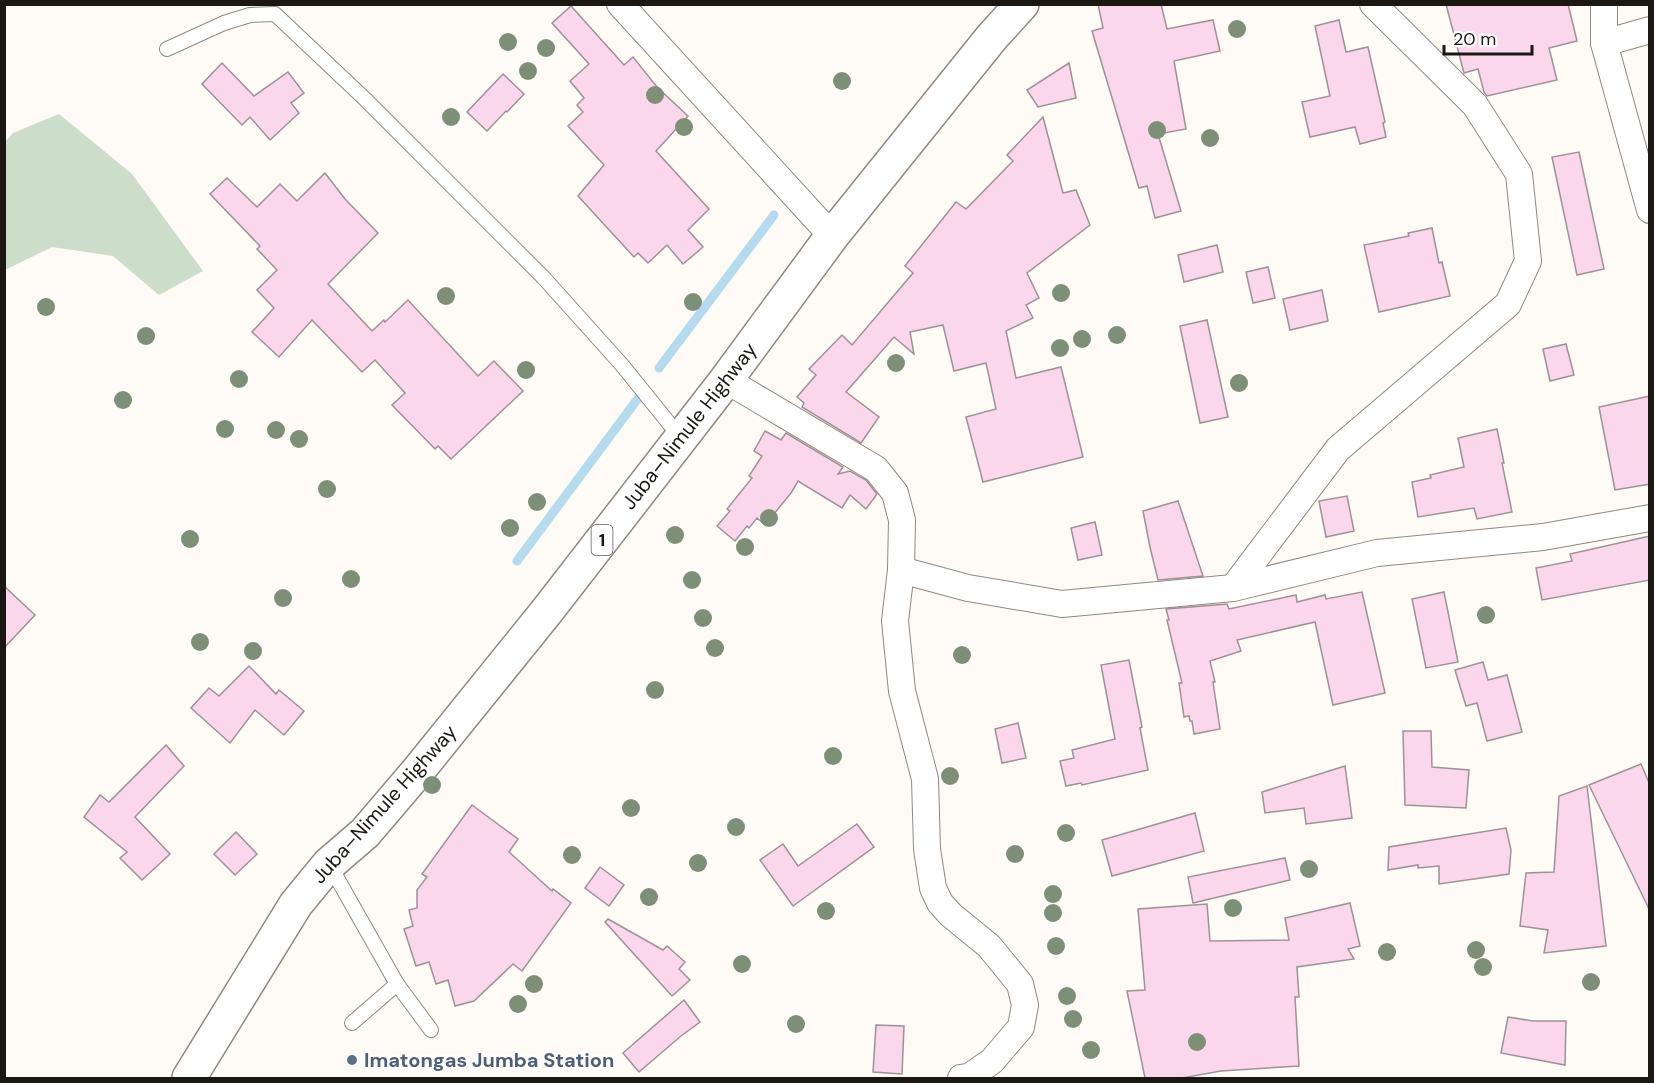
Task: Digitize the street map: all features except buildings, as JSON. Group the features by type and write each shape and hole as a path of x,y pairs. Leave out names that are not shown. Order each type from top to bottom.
{"main road":[{"name":"Juba–Nimule Highway","path":"189,1078 296,904 329,864 364,833 417,772 547,611 726,380 832,236 992,37 1022,4"}],"street":[{"path":"620,4 832,236"},
{"path":"1233,588 1338,449 1508,304 1528,261 1519,174 1475,105 1373,4"},
{"path":"1604,4 1604,43 1650,210"},
{"path":"1604,43 1650,30"},
{"path":"726,380 876,470 895,493 902,520 901,570 895,621 902,691 924,779 927,849 933,888 940,903 989,946 1020,984 1025,1005 1021,1027 992,1061 969,1077 961,1078"},
{"path":"901,570 968,588 1062,604 1233,588 1377,553 1543,537 1650,518"}],"lane":[{"path":"167,49 224,22 250,15 275,14 365,99 543,277 622,365 680,437"},
{"path":"329,864 397,984 431,1030"},
{"path":"352,1023 397,984"}],"green space":[{"path":"59,114 132,174 203,271 159,295 113,256 52,247 5,270 5,142 13,133"}],"waterway":[{"path":"659,368 774,215"},
{"path":"517,561 642,393"}],"place":[{"name":"Imatongas Jumba Station","path":"352,1060"}]}
